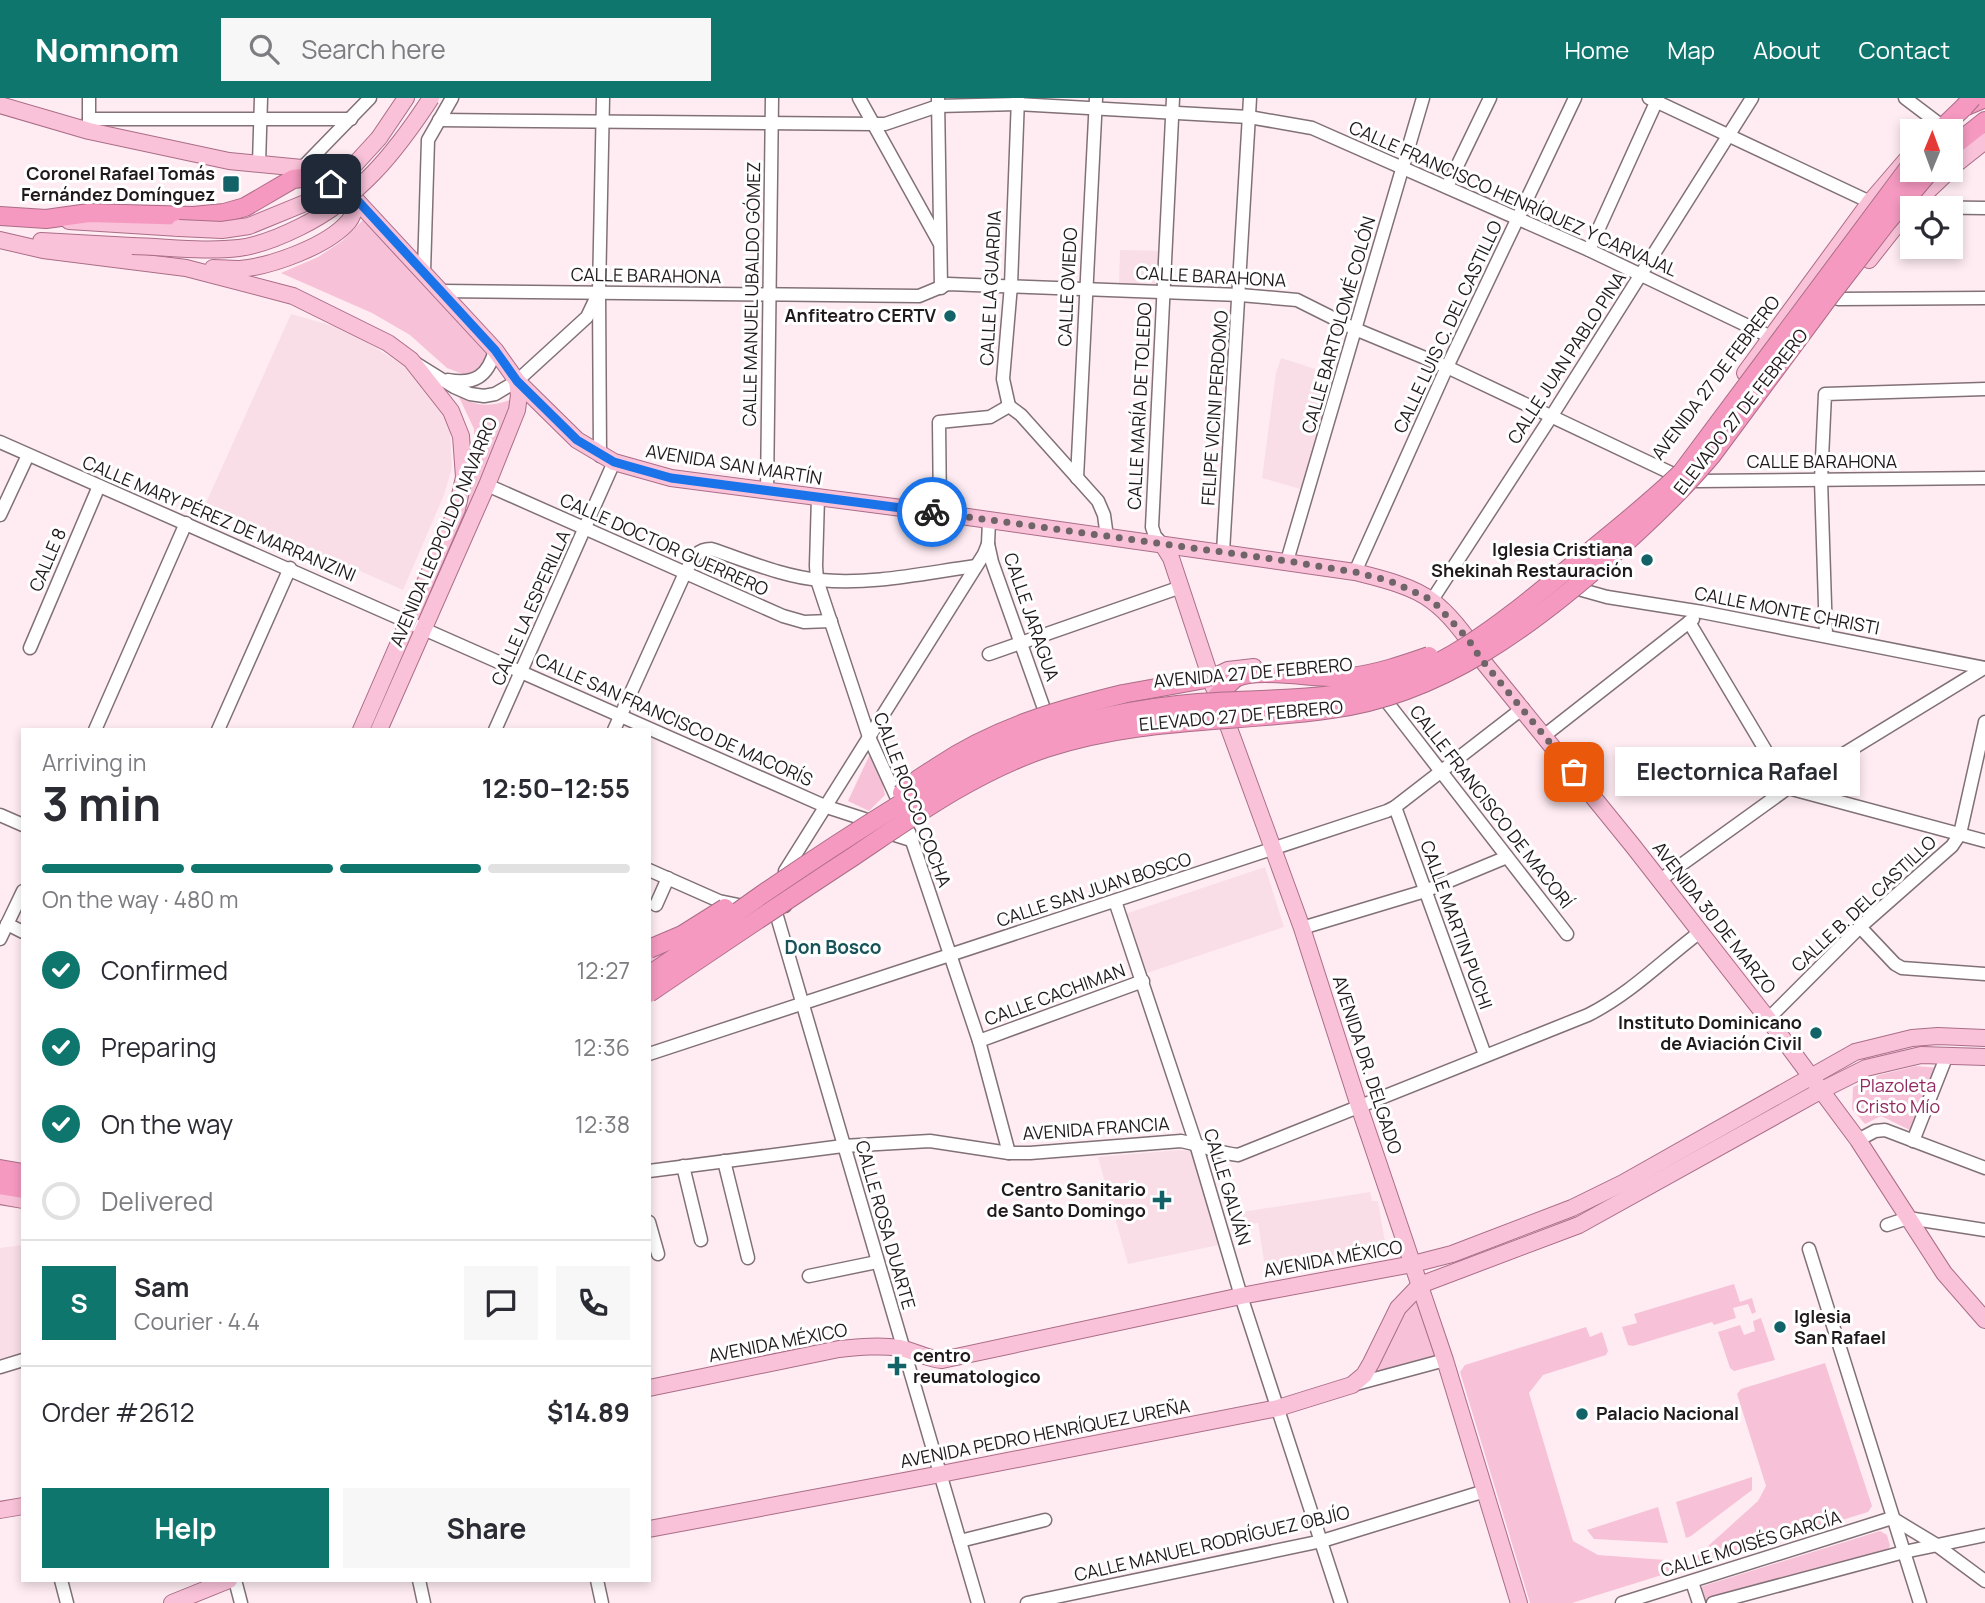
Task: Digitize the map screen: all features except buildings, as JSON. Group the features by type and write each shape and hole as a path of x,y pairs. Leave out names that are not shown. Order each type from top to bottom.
{"highway":[{"path":"1947,119 1965,102 1985,98"},
{"path":"1964,138 1985,121"},
{"path":"1964,142 1985,128"},
{"path":"0,216 46,219 89,213 192,216 225,213 245,207 293,179 321,176"},
{"name":"ELEVADO 27 DE FEBRERO","path":"651,974 764,894 883,816 986,754 1088,720 1132,711 1197,703 1297,699 1364,690 1414,674 1473,649 1656,497 1682,472 1900,179"},
{"name":"ELEVADO 27 DE FEBRERO","path":"651,993 955,790 992,770 1044,749 1090,735 1157,723 1296,713 1353,705 1400,693 1487,652 1582,582 1681,492 1712,455 1887,222 1921,182"},
{"path":"1887,222 1929,182"},
{"path":"1217,696 1236,678 1253,673 1324,678 1352,677 1396,667 1449,649 1473,649"},
{"path":"883,816 908,786 982,739 1004,729 1123,694 1211,677"},
{"path":"651,948 682,934 744,898 764,894"},
{"path":"651,1001 725,942"},
{"path":"0,1169 21,1173"},
{"path":"0,1185 21,1189"}],"main road":[{"path":"46,219 222,230 249,226 310,201 336,185 379,138 406,98"},
{"path":"0,240 99,242 220,250 266,242 327,214 367,181 411,128 431,98"},
{"name":"AVENIDA SAN MARTÍN","path":"0,105 229,161 302,168 321,176 358,201 495,350 517,381 577,440 607,459 671,478 1355,572 1390,581 1432,600 1473,649"},
{"name":"AVENIDA 27 DE FEBRERO","path":"1964,158 1985,141"},
{"name":"AVENIDA 27 DE FEBRERO","path":"651,993 904,834 961,792 1005,771 1118,734 1348,711 1387,702 1437,683 1651,494 1671,473 1870,202 1900,167"},
{"name":"AVENIDA 27 DE FEBRERO","path":"1923,196 1937,182"},
{"path":"0,240 43,250 186,268 240,269 280,260 326,239 351,219 358,201"},
{"name":"AVENIDA 27 DE FEBRERO","path":"651,962 711,920 727,903 785,871 984,746 1050,723 1119,706 1311,690 1386,677 1473,649 1582,590 1698,481 1900,221"},
{"name":"AVENIDA LEOPOLDO NAVARRO","path":"186,268 293,296 388,343 411,360 450,411 461,436 464,477 457,509 380,728"},
{"name":"AVENIDA LEOPOLDO NAVARRO","path":"362,728 487,485 517,410 517,381"},
{"name":"AVENIDA DR. DELGADO","path":"1163,545 1171,558 1217,696 1302,928 1445,1360 1519,1603"},
{"name":"AVENIDA 30 DE MARZO","path":"1473,649 1523,708 1768,1019 1858,1140 1944,1273 1985,1320"},
{"path":"1211,677 1246,667 1386,677"},
{"name":"AVENIDA MÉXICO","path":"651,1388 839,1349 866,1346 902,1349 929,1359 942,1360 1452,1254 1572,1208 1623,1183 1855,1052 1889,1042 1938,1036 1985,1038"},
{"path":"1352,1385 1364,1375 1398,1308 1420,1285 1579,1225 1866,1068 1921,1055 1985,1057"},
{"path":"0,1160 21,1164"},
{"path":"0,1196 21,1200"},
{"name":"AVENIDA PEDRO HENRÍQUEZ UREÑA","path":"651,1529 1278,1408 1352,1385"},
{"path":"0,1510 21,1506"},
{"path":"172,1603 224,1582"}],"street":[{"path":"89,98 89,125 351,119"},
{"path":"259,164 261,98"},
{"path":"302,168 370,98"},
{"path":"424,272 428,140 452,98"},
{"path":"603,98 599,292 607,459"},
{"name":"CALLE MANUEL UBALDO GÓMEZ","path":"767,491 772,98"},
{"path":"859,98 940,244"},
{"name":"CALLE MARÍA DE TOLEDO","path":"1163,545 1155,536 1152,527 1173,98"},
{"name":"FELIPE VICINI PERDOMO","path":"1223,552 1250,98"},
{"name":"CALLE BARTOLOMÉ COLÓN","path":"1287,561 1423,98"},
{"path":"1447,187 1490,98"},
{"name":"CALLE LUIS C. DEL CASTILLO","path":"1355,572 1447,367 1575,98"},
{"name":"CALLE JUAN PABLO PINA","path":"1432,600 1552,417 1752,98"},
{"path":"1905,98 1926,119"},
{"path":"1589,250 1654,99 1870,202 1900,206"},
{"name":"CALLE FRANCISCO HENRÍQUEZ Y CARVAJAL","path":"439,120 885,124 938,102 1018,101 1096,103 1249,117 1312,128 1589,250 1771,337"},
{"name":"CALLE LA GUARDIA","path":"1009,406 1003,379 1011,285 1018,101"},
{"path":"938,102 940,288"},
{"name":"CALLE OVIEDO","path":"1077,478 1096,103"},
{"path":"1963,208 1985,208"},
{"name":"CALLE BARAHONA","path":"441,291 919,296 948,284 1164,291 1297,300 1355,329 1447,367 1671,473 1698,481 1985,478"},
{"path":"411,360 470,394 495,394 517,381 587,317 599,292"},
{"path":"1838,299 1985,298"},
{"path":"441,379 457,382 482,376 489,369 495,350"},
{"path":"1826,636 1821,480 1826,393 1985,389"},
{"path":"940,513 939,422 990,417 1009,406 1021,415 1098,501 1104,515 1107,537"},
{"name":"CALLE MARY PÉREZ DE MARRANZINI","path":"0,442 417,625"},
{"path":"0,515 27,455"},
{"name":"CALLE LA ESPERILLA","path":"496,728 585,530 607,459"},
{"name":"CALLE DOCTOR GUERRERO","path":"487,485 783,616 804,622 831,621"},
{"name":"CALLE 8","path":"30,648 99,486"},
{"name":"CALLE ROCCO COCHA","path":"818,497 817,580 869,737 897,799 904,834 979,1041 1009,1153"},
{"name":"CALLE JARAGUA","path":"989,521 988,544 992,562 1050,723"},
{"path":"96,728 186,523"},
{"path":"785,871 988,544"},
{"name":"CALLE DOCTOR GUERRERO","path":"685,573 696,553 702,549 711,549 817,580 876,580 976,566"},
{"path":"219,728 290,568"},
{"path":"615,728 685,573"},
{"path":"989,654 1181,587"},
{"name":"CALLE MONTE CHRISTI","path":"1582,590 1607,597 1702,612 1985,668"},
{"path":"1545,736 1702,612"},
{"path":"1689,622 1788,788 1985,841"},
{"name":"CALLE SAN FRANCISCO DE MACORÍS","path":"417,625 647,728"},
{"path":"1660,880 1788,788 1985,668"},
{"name":"CALLE FRANCISCO DE MACORÍ","path":"1387,702 1567,934"},
{"name":"CALLE SAN JUAN BOSCO","path":"651,1053 1395,807 1523,708"},
{"name":"CALLE B. DEL CASTILLO","path":"1768,1019 1860,927 1952,846 1960,834 1985,722"},
{"name":"CALLE SAN FRANCISCO DE MACORÍS","path":"651,730 827,807 904,834"},
{"name":"CALLE MARTIN PUCHI","path":"1395,807 1485,1055"},
{"path":"0,815 21,824"},
{"path":"1302,928 1425,891 1507,857"},
{"path":"651,871 727,903 781,910"},
{"name":"CALLE ROSA DUARTE","path":"785,871 781,910 801,1003 978,1603"},
{"path":"656,905 668,878"},
{"path":"0,939 21,895"},
{"name":"CALLE GALVÁN","path":"1115,901 1196,1144 1241,1296 1341,1603"},
{"path":"651,940 711,920"},
{"path":"7,924 21,931"},
{"path":"1860,927 1902,968 1985,974"},
{"name":"AVENIDA FRANCIA","path":"651,1171 844,1146 930,1140 1009,1153 1181,1141 1219,1154 1238,1155 1605,1006 1700,932"},
{"name":"CALLE CACHIMAN","path":"979,1041 1143,981"},
{"path":"1913,1141 1947,1055"},
{"path":"1858,1140 1875,1131 1885,1130 1985,1168"},
{"path":"724,1161 748,1258"},
{"path":"683,1166 701,1240"},
{"path":"1887,1225 1908,1218 1985,1230"},
{"path":"651,1229 658,1254"},
{"path":"1809,1248 1920,1603"},
{"path":"809,1276 877,1262"},
{"name":"AVENIDA PEDRO HENRÍQUEZ UREÑA","path":"1352,1385 1445,1360"},
{"path":"0,1367 21,1361"},
{"name":"CALLE MANUEL RODRÍGUEZ OBJÍO","path":"1027,1603 1322,1541 1485,1491"},
{"path":"1892,1518 1935,1544 1985,1581"},
{"name":"CALLE MOISÉS GARCÍA","path":"1622,1603 1892,1518"},
{"path":"960,1541 1045,1520"},
{"path":"1713,1603 1935,1544 1985,1535"},
{"path":"1692,1581 1699,1603"},
{"path":"62,1582 67,1603"},
{"path":"236,1582 241,1603"},
{"path":"419,1582 424,1603"},
{"path":"597,1582 602,1603"}],"shaded area":[{"path":"1120,250 1165,251 1164,286 1119,284"},
{"path":"291,314 333,326 363,340 417,374 443,410 450,431 452,467 444,495 403,590 206,503"},
{"path":"1281,358 1340,377 1304,490 1262,478 1276,373"},
{"path":"1265,867 1284,927 1147,973 1125,914"},
{"name":"Centro Sanitario de Santo Domingo","path":"1180,1150 1200,1152 1228,1243 1128,1264 1098,1157"},
{"path":"1370,1192 1372,1201 1378,1201 1388,1246 1265,1267 1258,1223 1244,1225 1242,1212"},
{"path":"21,1245 21,1354 0,1361 0,1248"}],"green space":[{"path":"369,214 489,348 486,362 477,371 468,376 447,368 410,335 372,313 281,273 318,257 342,241"},
{"path":"459,397 486,405 513,399 433,613 420,608 474,481 474,429"},
{"path":"869,756 877,756 885,795 869,811 848,801"},
{"name":"Plazoleta Cristo Mío","path":"1916,1066 1939,1068 1916,1133 1881,1116 1865,1124 1852,1109 1853,1087 1879,1075"},
{"path":"1734,1284 1740,1302 1752,1298 1756,1312 1752,1314 1748,1304 1733,1308 1736,1318 1714,1325 1712,1322 1633,1346 1628,1345 1622,1327 1637,1323 1634,1314"},
{"path":"1420,1292 1442,1357 1369,1378 1393,1323"},
{"path":"1761,1318 1775,1360 1734,1371 1730,1368 1718,1332 1740,1325 1744,1335 1755,1331 1753,1321"},
{"path":"1586,1327 1590,1337 1602,1332 1608,1351 1606,1355 1543,1375 1529,1393 1573,1541 1598,1555 1679,1561 1681,1569 1572,1603 1530,1603 1460,1372 1465,1365"},
{"path":"1825,1363 1872,1506 1868,1512 1700,1564 1697,1556 1758,1501 1766,1486 1737,1394 1741,1389"},
{"path":"1752,1477 1752,1490 1686,1538 1676,1502"},
{"path":"1658,1507 1668,1543 1594,1539 1587,1530"},
{"path":"1880,1531 1887,1535 1890,1546 1887,1551 1704,1600 1701,1589 1703,1586"}],"way so far":[{"path":"932,512 1287,561 1355,572 1390,581 1432,600 1468,639 1481,659 1574,772"}],"place":[{"name":"Coronel Rafael Tomás Fernández Domínguez","path":"231,184"},
{"name":"Anfiteatro CERTV","path":"950,316"},
{"name":"Iglesia Cristiana Shekinah Restauración","path":"1647,560"},
{"name":"Electornica Rafael","path":"1574,772"},
{"name":"Instituto Dominicano de Aviación Civil","path":"1816,1033"},
{"name":"Centro Sanitario de Santo Domingo","path":"1162,1200"},
{"name":"Iglesia San Rafael","path":"1780,1327"},
{"name":"centro reumatologico","path":"897,1366"},
{"name":"Palacio Nacional","path":"1582,1414"}],"district":[{"name":"Don Bosco","path":"833,947"}],"route":[{"path":"331,184 358,201 495,350 517,381 577,440 600,456 636,470 671,478 932,512"}]}
